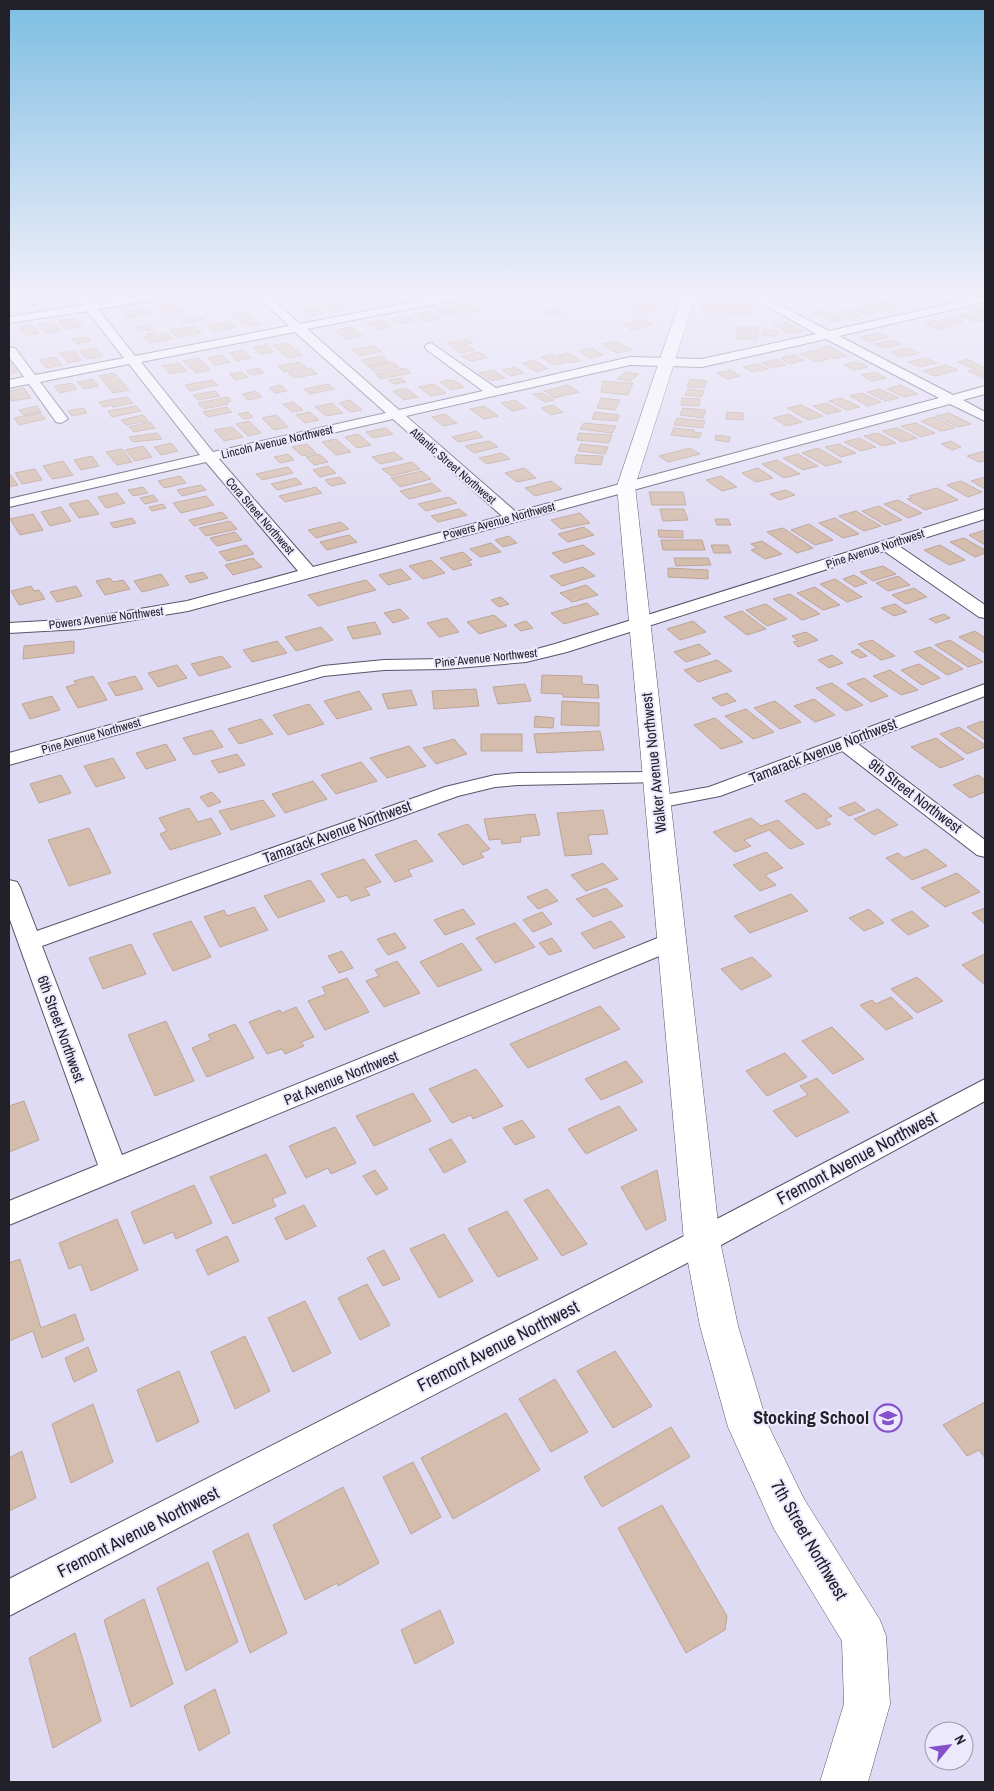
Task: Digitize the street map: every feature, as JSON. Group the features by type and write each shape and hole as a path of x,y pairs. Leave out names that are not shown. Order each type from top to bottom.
{"main road":[{"name":"Walker Avenue Northwest","path":"661,378 626,486 702,1241"},
{"name":"7th Street Northwest","path":"702,1241 718,1326 748,1426 789,1514 864,1636 867,1704 844,1782"}],"street":[{"path":"9,384 41,378"},
{"name":"Cora Street Northwest","path":"145,378 210,458 309,573"},
{"name":"Atlantic Street Northwest","path":"353,378 512,518"},
{"path":"474,378 493,392"},
{"name":"Lincoln Avenue Northwest","path":"9,503 555,378"},
{"path":"910,378 985,417"},
{"path":"34,379 60,419"},
{"name":"Powers Avenue Northwest","path":"9,628 80,624 180,608 985,390"},
{"name":"Pine Avenue Northwest","path":"9,760 323,671 384,665 445,664 526,657 985,514"},
{"path":"886,545 985,613"},
{"name":"Tamarack Avenue Northwest","path":"658,802 713,792 985,690"},
{"name":"9th Street Northwest","path":"844,743 985,850"},
{"name":"Tamarack Avenue Northwest","path":"29,942 459,789 495,781 518,779 656,778"},
{"name":"6th Street Northwest","path":"9,886 114,1171"},
{"name":"Pat Avenue Northwest","path":"9,1213 673,941"},
{"name":"Fremont Avenue Northwest","path":"9,1598 702,1241 985,1089"}],"building":[{"path":"100,378 118,378 129,390 113,393"},
{"path":"401,378 406,382 394,384 388,380"},
{"path":"486,378 505,378 491,381"},
{"path":"619,378 635,378 631,381 617,379"},
{"path":"866,378 886,378 872,381"},
{"path":"93,379 99,386 83,389 77,382"},
{"path":"690,379 707,381 704,388 687,387"},
{"path":"212,380 218,385 190,391 185,385"},
{"path":"455,381 464,387 451,390 440,382"},
{"path":"603,381 633,383 628,395 601,392"},
{"path":"72,383 77,389 60,393 54,386"},
{"path":"328,384 334,389 310,394 304,389"},
{"path":"434,384 446,393 431,396 419,387"},
{"path":"281,385 287,391 275,393 269,388"},
{"path":"568,385 579,392 554,398 544,391"},
{"path":"900,385 918,394 904,397 887,389"},
{"path":"24,388 31,398 11,401 9,391"},
{"path":"406,388 418,397 404,400 393,391"},
{"path":"688,389 704,391 701,397 685,395"},
{"path":"880,389 899,398 885,401 867,392"},
{"path":"215,391 220,396 198,400 193,395"},
{"path":"256,391 262,397 248,400 242,394"},
{"path":"542,393 554,400 545,402 533,394"},
{"path":"862,393 881,402 868,406 850,396"},
{"path":"127,397 133,403 103,407 99,402"},
{"path":"228,397 231,401 226,402 228,404 204,409 198,403"},
{"path":"601,398 620,400 615,410 597,408"},
{"path":"682,398 700,399 699,406 681,405"},
{"path":"841,398 860,407 847,410 829,401"},
{"path":"350,400 362,410 350,412 339,403"},
{"path":"515,400 526,408 512,411 501,403"},
{"path":"293,402 303,410 292,412 283,404"},
{"path":"332,403 343,413 326,416 315,407"},
{"path":"827,403 841,411 827,414 813,406"},
{"path":"553,405 563,412 551,415 541,408"},
{"path":"801,405 823,416 808,420 787,408"},
{"path":"37,406 41,412 23,415 19,410"},
{"path":"136,406 141,411 112,417 108,411"},
{"path":"484,406 498,416 484,419 470,409"},
{"path":"227,407 232,412 208,417 203,412"},
{"path":"83,408 87,413 72,416 68,411"},
{"path":"683,408 706,410 703,418 680,415"},
{"path":"248,412 253,417 244,419 238,414"},
{"path":"310,412 319,420 305,423 296,415"},
{"path":"595,412 619,415 617,421 592,419"},
{"path":"727,412 743,413 743,420 726,419"},
{"path":"40,413 45,419 19,425 14,418"},
{"path":"949,413 971,424 958,427 936,416"},
{"path":"445,414 457,423 443,426 432,417"},
{"path":"789,414 802,422 786,426 773,418"},
{"path":"143,415 148,421 126,425 121,420"},
{"path":"276,415 288,427 274,430 262,418"},
{"path":"934,417 955,428 941,431 921,421"},
{"path":"677,418 705,421 703,428 674,425"},
{"path":"249,421 261,433 248,436 236,424"},
{"path":"150,422 155,428 134,432 129,427"},
{"path":"584,423 616,426 612,433 580,429"},
{"path":"916,423 935,433 921,437 901,426"},
{"path":"232,427 243,437 224,441 214,430"},
{"path":"386,428 393,434 373,438 366,432"},
{"path":"674,428 694,430 693,432 702,433 699,438 671,435"},
{"path":"897,428 917,438 902,442 882,431"},
{"path":"476,431 483,437 459,442 452,437"},
{"path":"157,433 162,439 133,442 129,437"},
{"path":"579,433 612,435 609,443 577,440"},
{"path":"878,433 896,443 882,446 864,436"},
{"path":"358,434 371,445 357,448 345,437"},
{"path":"716,435 730,437 729,442 715,440"},
{"path":"859,438 876,447 861,451 844,442"},
{"path":"336,439 351,452 336,455 322,442"},
{"path":"489,441 498,447 474,453 465,446"},
{"path":"951,441 961,447 952,450 941,444"},
{"path":"171,443 178,451 161,455 154,447"},
{"path":"307,444 316,453 302,456 292,447"},
{"path":"581,444 608,447 605,454 578,451"},
{"path":"839,444 856,453 841,457 825,447"},
{"path":"143,446 152,457 135,461 125,450"},
{"path":"690,448 700,454 668,462 659,456"},
{"path":"818,448 842,462 826,466 802,453"},
{"path":"122,449 132,462 117,465 106,452"},
{"path":"985,451 985,461 979,462 967,456"},
{"path":"394,452 403,459 380,464 372,457"},
{"path":"502,453 510,459 487,464 479,458"},
{"path":"288,454 294,460 280,463 274,457"},
{"path":"319,454 328,462 314,465 306,457"},
{"path":"798,454 818,466 803,470 783,458"},
{"path":"576,455 603,456 601,465 575,463"},
{"path":"92,456 99,466 81,470 74,460"},
{"path":"777,460 800,474 784,478 762,464"},
{"path":"63,461 73,475 52,479 43,466"},
{"path":"412,462 420,469 391,476 382,469"},
{"path":"328,466 336,473 320,477 313,470"},
{"path":"288,467 293,473 262,480 256,474"},
{"path":"524,468 536,478 517,482 505,473"},
{"path":"758,468 773,478 756,482 742,473"},
{"path":"35,469 42,480 22,484 15,473"},
{"path":"422,471 431,479 400,487 391,478"},
{"path":"10,474 18,485 9,487"},
{"path":"180,476 186,483 164,488 158,481"},
{"path":"721,476 737,487 722,491 706,480"},
{"path":"340,477 346,483 331,486 325,480"},
{"path":"985,477 985,489 971,481"},
{"path":"296,478 302,484 277,490 271,484"},
{"path":"551,481 562,489 535,496 525,488"},
{"path":"961,481 982,492 968,497 947,485"},
{"path":"432,483 441,491 409,499 400,491"},
{"path":"201,485 206,490 182,496 177,490"},
{"path":"143,487 148,493 133,496 128,490"},
{"path":"316,487 322,493 285,502 279,496"},
{"path":"937,488 958,500 925,510 907,499 912,498 909,496"},
{"path":"786,490 795,495 779,500 770,494"},
{"path":"649,492 683,492 686,505 652,505"},
{"path":"117,493 125,503 106,508 98,497"},
{"path":"153,495 158,501 145,504 140,498"},
{"path":"206,496 214,505 181,513 173,503"},
{"path":"449,497 457,503 426,511 418,504"},
{"path":"88,500 99,514 79,518 69,504"},
{"path":"898,500 922,513 908,518 884,504"},
{"path":"163,504 166,508 152,511 149,507"},
{"path":"879,506 902,520 885,525 862,511"},
{"path":"61,507 71,521 50,526 41,512"},
{"path":"459,509 467,515 438,522 431,516"},
{"path":"660,509 684,509 688,520 663,521"},
{"path":"856,511 881,526 864,531 839,516"},
{"path":"222,512 228,518 194,526 189,520"},
{"path":"580,513 590,523 561,529 551,520"},
{"path":"33,514 43,530 20,535 10,519"},
{"path":"132,518 136,523 114,528 110,523"},
{"path":"835,518 859,534 843,538 819,523"},
{"path":"715,519 728,519 731,525 717,525"},
{"path":"230,521 237,529 206,536 199,528"},
{"path":"341,522 349,529 316,538 308,530"},
{"path":"809,524 833,540 815,545 791,530"},
{"path":"584,527 594,535 568,542 558,534"},
{"path":"783,528 813,548 797,553 767,532"},
{"path":"658,530 683,531 683,538 659,537"},
{"path":"985,530 985,545 969,535"},
{"path":"235,532 242,540 217,546 210,538"},
{"path":"349,535 357,542 327,550 320,542"},
{"path":"509,536 517,543 503,547 495,540"},
{"path":"964,538 985,550 985,553 975,557 950,542"},
{"path":"661,540 702,540 705,550 663,550"},
{"path":"762,541 782,554 765,559 751,550 757,548 751,544"},
{"path":"491,543 501,552 480,557 470,549"},
{"path":"246,545 254,554 227,561 219,552"},
{"path":"583,545 595,554 564,563 552,553"},
{"path":"711,545 728,545 731,553 714,553"},
{"path":"940,545 965,560 949,565 924,550"},
{"path":"463,552 472,560 468,561 472,565 453,570 440,558"},
{"path":"253,558 262,567 233,575 225,565"},
{"path":"674,558 708,558 711,565 676,566"},
{"path":"431,560 445,573 423,579 409,566"},
{"path":"883,566 896,574 873,581 860,572"},
{"path":"583,567 595,576 562,586 550,576"},
{"path":"668,568 708,570 708,579 668,577"},
{"path":"401,569 411,579 388,585 379,575"},
{"path":"203,572 208,578 190,583 185,576"},
{"path":"161,574 169,585 142,592 134,581"},
{"path":"854,575 867,583 855,587 843,579"},
{"path":"898,576 910,585 888,591 876,583"},
{"path":"110,578 113,582 123,580 130,589 105,595 96,581"},
{"path":"835,579 862,597 847,602 820,584"},
{"path":"366,580 376,590 318,606 308,595"},
{"path":"586,585 598,595 572,602 560,593"},
{"path":"31,586 34,591 39,590 45,599 19,605 11,591"},
{"path":"76,586 82,596 57,602 50,592"},
{"path":"815,587 840,605 823,610 797,593"},
{"path":"914,588 927,597 906,604 892,595"},
{"path":"790,594 820,614 802,620 773,599"},
{"path":"501,597 509,604 499,607 491,600"},
{"path":"587,603 599,614 564,624 551,613"},
{"path":"766,604 787,619 767,626 746,610"},
{"path":"895,604 907,612 894,616 881,608"},
{"path":"400,609 409,618 393,623 384,613"},
{"path":"742,611 766,629 747,635 724,617"},
{"path":"944,614 950,618 936,623 929,619"},
{"path":"494,615 507,626 479,634 467,622"},
{"path":"447,618 459,632 439,637 427,623"},
{"path":"526,621 533,628 521,631 514,625"},
{"path":"693,621 706,632 680,640 667,629"},
{"path":"375,622 381,634 353,639 347,627"},
{"path":"321,627 333,640 296,651 285,637"},
{"path":"975,631 985,638 985,653 959,637"},
{"path":"806,632 818,640 798,647 793,642 798,641 792,636"},
{"path":"872,640 895,656 881,660 858,644"},
{"path":"950,640 983,662 968,667 935,645"},
{"path":"74,641 74,653 23,659 24,646"},
{"path":"277,641 287,653 252,662 243,650"},
{"path":"699,644 711,654 686,662 674,652"},
{"path":"930,647 963,669 947,675 914,652"},
{"path":"858,649 867,656 860,658 851,652"},
{"path":"832,655 843,663 829,668 818,660"},
{"path":"222,656 231,667 199,676 191,664"},
{"path":"717,660 732,671 698,682 684,670"},
{"path":"919,664 940,678 922,685 901,670"},
{"path":"177,665 187,678 158,687 148,673"},
{"path":"890,670 918,690 901,695 873,676"},
{"path":"542,675 582,676 582,684 598,685 599,698 563,697 563,694 541,693"},
{"path":"93,676 107,700 78,708 66,687 76,684 74,681"},
{"path":"135,676 143,689 116,696 108,683"},
{"path":"864,678 888,696 871,702 847,684"},
{"path":"832,683 863,705 846,711 816,688"},
{"path":"525,684 531,701 498,704 493,687"},
{"path":"476,689 479,706 434,709 432,691"},
{"path":"411,690 417,705 388,709 382,694"},
{"path":"359,691 372,709 337,719 324,701"},
{"path":"727,693 736,701 721,706 712,698"},
{"path":"52,696 60,710 30,719 22,704"},
{"path":"814,699 835,715 815,722 794,706"},
{"path":"562,701 599,703 599,726 561,725"},
{"path":"775,701 801,722 780,729 754,708"},
{"path":"309,704 324,724 288,735 273,715"},
{"path":"746,709 774,732 753,739 725,716"},
{"path":"535,716 554,718 553,728 534,727"},
{"path":"715,718 743,742 721,749 694,725"},
{"path":"261,719 273,734 239,744 228,729"},
{"path":"982,721 985,723 985,740 967,727"},
{"path":"959,727 985,745 985,747 967,754 940,734"},
{"path":"212,730 223,747 194,755 183,738"},
{"path":"600,731 604,750 537,753 534,734"},
{"path":"481,734 522,734 522,751 481,751"},
{"path":"936,738 964,759 940,768 911,747"},
{"path":"454,739 467,754 436,764 423,748"},
{"path":"166,744 176,760 146,769 136,753"},
{"path":"409,746 426,766 387,778 370,758"},
{"path":"237,754 245,765 219,773 211,761"},
{"path":"113,758 125,778 96,787 84,766"},
{"path":"361,762 377,781 336,794 321,775"},
{"path":"61,775 71,793 39,803 30,784"},
{"path":"978,775 985,780 985,792 970,798 953,785"},
{"path":"313,781 327,799 285,813 272,794"},
{"path":"212,792 221,802 208,807 200,797"},
{"path":"805,793 832,816 825,819 831,824 817,829 785,801"},
{"path":"263,800 275,816 231,830 219,811"},
{"path":"855,802 865,810 849,816 839,808"},
{"path":"189,808 198,822 211,818 221,834 170,850 160,834 167,831 159,818"},
{"path":"878,809 898,825 874,835 854,819"},
{"path":"603,810 608,834 588,835 592,854 565,856 557,813"},
{"path":"535,814 540,835 520,837 521,842 502,844 501,839 489,840 484,819"},
{"path":"751,818 761,826 778,820 804,844 790,849 769,830 744,840 751,846 735,852 713,832"},
{"path":"468,824 490,849 480,853 484,857 463,865 438,834"},
{"path":"89,828 111,873 69,886 48,840"},
{"path":"416,840 433,861 408,870 412,876 395,882 375,855"},
{"path":"926,849 947,866 912,880 886,858 898,853 904,858"},
{"path":"766,852 783,868 765,875 776,885 760,891 733,865"},
{"path":"364,859 381,882 365,888 370,895 351,901 347,895 338,898 321,874"},
{"path":"603,863 618,879 586,891 571,875"},
{"path":"957,873 980,892 945,907 921,888"},
{"path":"310,880 325,901 278,918 264,896"},
{"path":"606,888 623,906 593,917 576,899"},
{"path":"547,889 558,901 538,909 527,897"},
{"path":"791,894 808,911 750,933 734,916"},
{"path":"254,907 268,930 220,947 204,917 224,910 227,916"},
{"path":"985,908 985,924 972,913"},
{"path":"463,909 475,924 445,935 434,920"},
{"path":"869,909 884,923 864,931 849,918"},
{"path":"912,911 929,926 908,935 891,920"},
{"path":"542,912 552,924 533,932 523,920"},
{"path":"191,921 211,957 173,971 153,934"},
{"path":"611,921 625,937 594,949 581,933"},
{"path":"515,923 535,947 495,963 476,938"},
{"path":"395,933 406,948 388,955 377,939"},
{"path":"552,938 562,951 549,955 539,943"},
{"path":"462,943 482,970 438,987 420,962"},
{"path":"131,944 146,974 103,989 89,958"},
{"path":"342,951 353,968 339,973 328,956"},
{"path":"985,954 985,985 962,965"},
{"path":"752,957 772,976 741,990 721,969"},
{"path":"397,961 420,993 384,1007 366,981 379,976 375,970"},
{"path":"917,977 943,1001 917,1013 891,989"},
{"path":"347,978 369,1012 325,1030 308,1001 326,994 322,987"},
{"path":"891,997 913,1018 886,1030 860,1005 872,1000 876,1004"},
{"path":"600,1006 620,1029 528,1068 510,1044"},
{"path":"296,1007 314,1037 301,1042 304,1046 285,1054 282,1049 267,1054 249,1022 280,1010 282,1013"},
{"path":"166,1021 194,1081 155,1096 128,1035"},
{"path":"235,1024 254,1058 207,1077 192,1048 211,1040 208,1035"},
{"path":"832,1027 864,1059 833,1074 802,1041"},
{"path":"785,1053 807,1077 767,1096 746,1071"},
{"path":"626,1061 643,1082 601,1100 585,1079"},
{"path":"476,1069 503,1106 473,1119 471,1115 452,1123 429,1089"},
{"path":"817,1078 849,1112 796,1137 773,1111 808,1095 800,1086"},
{"path":"413,1093 431,1121 374,1146 356,1116"},
{"path":"24,1101 39,1140 9,1152 9,1106"},
{"path":"619,1106 637,1130 586,1154 568,1129"},
{"path":"522,1120 535,1137 515,1145 503,1128"},
{"path":"335,1127 356,1163 331,1174 328,1168 306,1178 289,1146"},
{"path":"451,1139 466,1162 444,1173 429,1149"},
{"path":"266,1154 286,1193 272,1199 276,1206 233,1224 210,1177"},
{"path":"375,1170 388,1189 376,1195 363,1176"},
{"path":"657,1170 666,1220 646,1230 621,1187"},
{"path":"194,1185 212,1223 176,1239 173,1232 144,1244 131,1212"},
{"path":"548,1189 587,1244 562,1256 524,1200"},
{"path":"304,1205 316,1226 286,1240 275,1218"},
{"path":"507,1211 538,1259 498,1277 468,1229"},
{"path":"117,1219 138,1270 91,1291 81,1264 69,1269 59,1243"},
{"path":"444,1234 473,1281 439,1298 410,1249"},
{"path":"227,1236 239,1261 208,1275 196,1250"},
{"path":"384,1250 400,1279 383,1286 367,1258"},
{"path":"20,1259 41,1328 75,1314 84,1340 42,1358 33,1331 9,1341 9,1263"},
{"path":"367,1284 390,1325 360,1340 338,1298"},
{"path":"305,1301 331,1353 293,1372 268,1318"},
{"path":"245,1336 270,1391 235,1409 211,1352"},
{"path":"88,1347 97,1371 74,1382 65,1358"},
{"path":"615,1351 652,1406 613,1428 577,1371"},
{"path":"179,1371 199,1422 157,1442 137,1390"},
{"path":"555,1379 588,1432 551,1452 519,1399"},
{"path":"985,1402 985,1458 979,1450 967,1456 943,1425"},
{"path":"93,1404 113,1462 71,1483 52,1424"},
{"path":"506,1413 540,1470 453,1519 421,1458"},
{"path":"671,1427 690,1457 602,1507 584,1477"},
{"path":"22,1451 36,1498 9,1511 9,1458"},
{"path":"413,1462 441,1517 411,1534 383,1477"},
{"path":"343,1487 379,1563 338,1586 337,1583 305,1600 273,1525"},
{"path":"662,1505 727,1616 725,1630 686,1653 618,1528"},
{"path":"248,1533 287,1633 250,1653 213,1551"},
{"path":"208,1562 238,1642 186,1671 157,1588"},
{"path":"144,1599 173,1684 131,1707 104,1620"},
{"path":"440,1610 454,1643 415,1664 401,1630"},
{"path":"75,1633 101,1721 53,1748 29,1658"},
{"path":"215,1689 230,1733 199,1751 184,1706"}],"place":[{"name":"Stocking School","path":"888,1418"}]}
